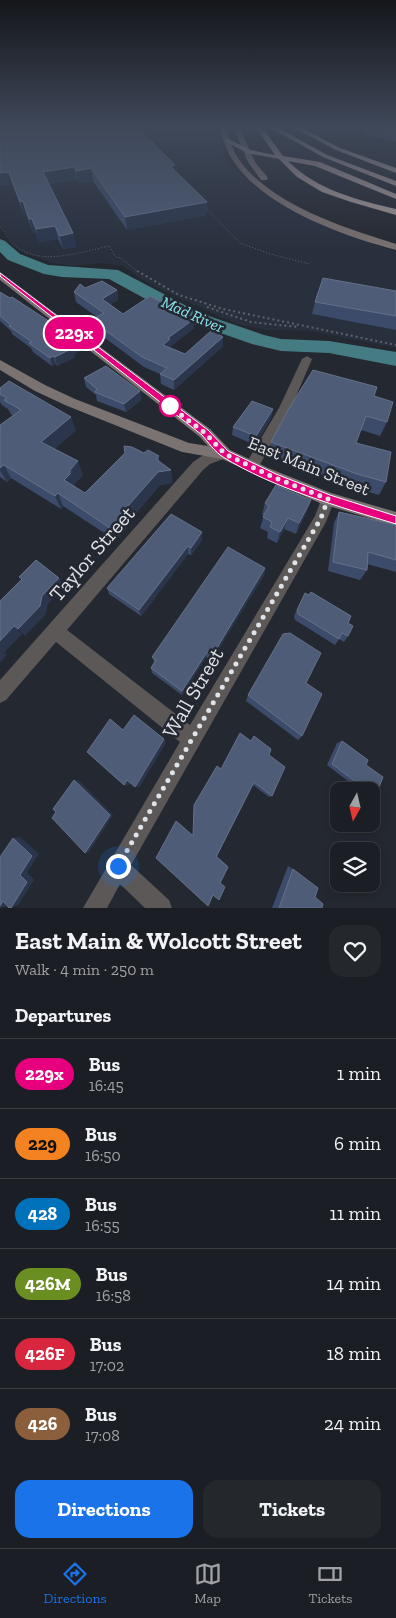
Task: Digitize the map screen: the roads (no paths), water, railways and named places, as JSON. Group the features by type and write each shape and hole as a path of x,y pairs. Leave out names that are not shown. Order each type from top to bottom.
{"highway":[{"path":"293,168 300,175 319,186 357,201 396,212"},
{"path":"328,168 396,197"},
{"path":"356,168 396,184"}],"main road":[{"path":"244,168 257,182 283,200 396,247"},
{"path":"256,168 261,176 282,192 330,220 396,240"},
{"name":"East Main Street","path":"0,275 205,433 225,454 273,477 328,499 396,519"},
{"path":"0,364 40,388 70,402 187,448 225,454"}],"street":[{"path":"252,466 285,408 307,359"},
{"name":"Taylor Street","path":"0,694 198,466 206,460 225,454"},
{"name":"Wall Street","path":"94,908 321,518 328,499"},
{"path":"55,630 192,739"},
{"path":"118,866 161,908"}],"waterway":[{"name":"Mad River","path":"0,244 14,257 44,269 62,272 112,274 193,317 259,340 281,345 329,347 396,359"}]}
